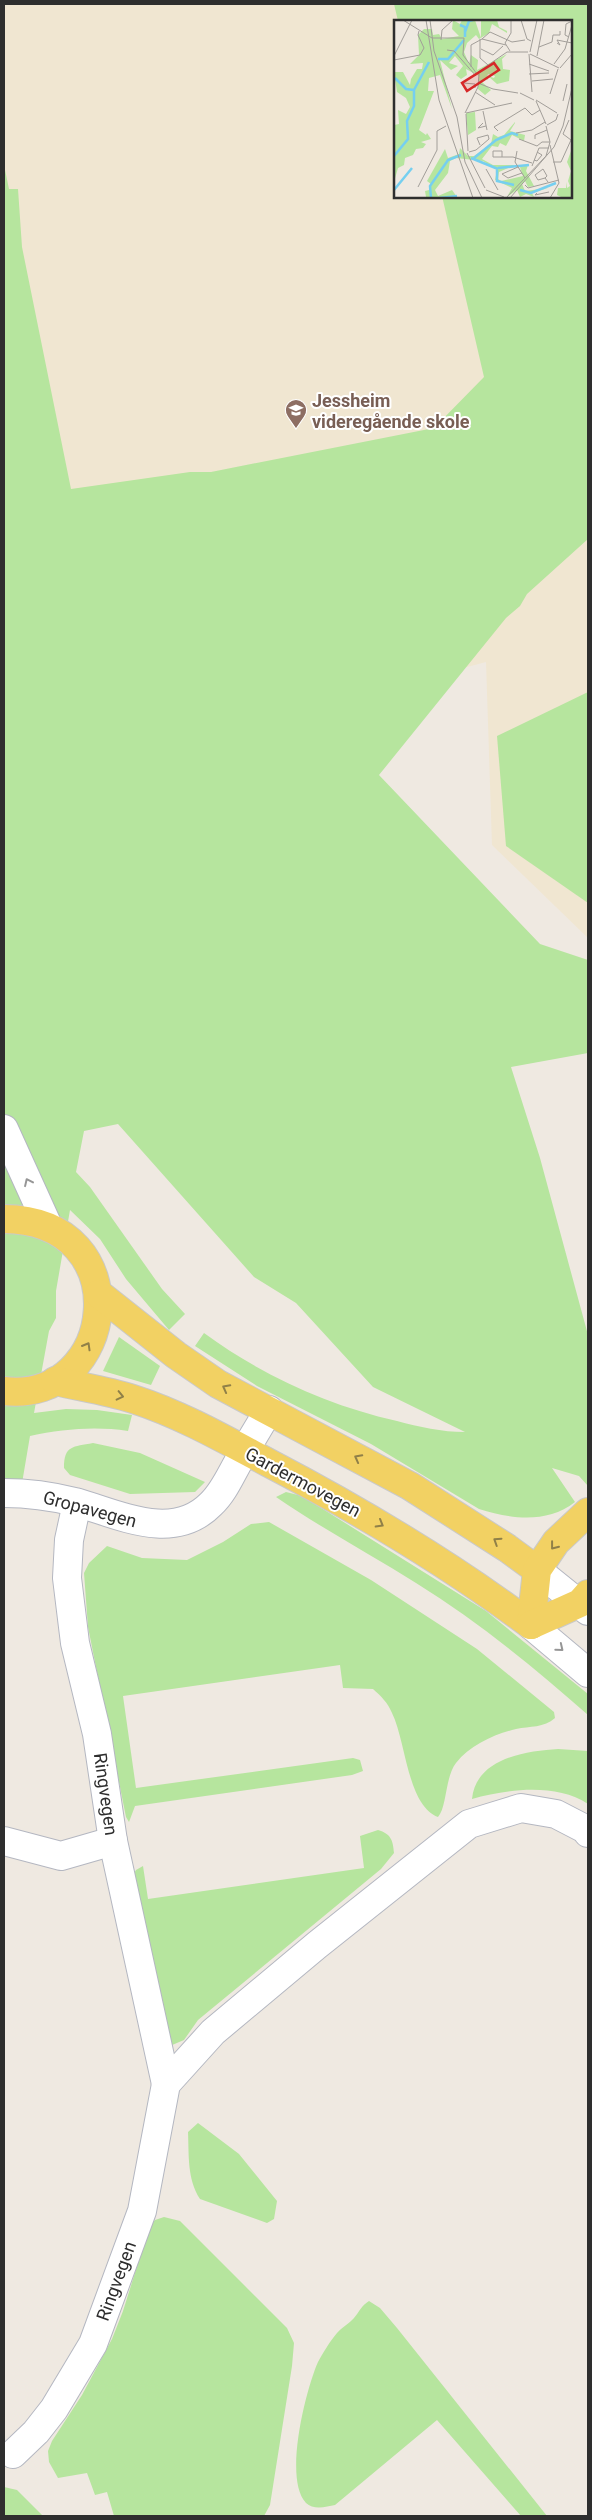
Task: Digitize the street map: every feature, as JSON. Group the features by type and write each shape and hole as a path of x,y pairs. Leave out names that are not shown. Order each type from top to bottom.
{"main road":[{"path":"4,1219 25,1219 48,1226 67,1238 83,1254 93,1273 99,1294 98,1320 90,1344 75,1365 55,1381 34,1389 4,1391"},
{"path":"99,1294 176,1355 218,1384 410,1486 507,1548 537,1570"},
{"name":"Gardermovegen","path":"55,1381 133,1399 195,1425 245,1450 321,1490 418,1546 482,1588 531,1625"},
{"path":"585,1603 531,1625 537,1570 556,1542 588,1512"}],"street":[{"path":"4,1129 48,1226"},
{"name":"Gropavegen","path":"4,1493 28,1493 76,1502 142,1523 164,1523 193,1518 212,1504 226,1484 269,1410"},
{"name":"Ringvegen","path":"13,2454 36,2432 54,2409 93,2344 142,2211 166,2084 113,1841 97,1734 75,1643 67,1578 68,1540 76,1502"},
{"path":"537,1570 585,1603"},
{"path":"531,1625 588,1673"},
{"path":"166,2084 213,2032 317,1945 469,1824 521,1808 556,1814 585,1829 588,1833"},
{"path":"4,1841 61,1856 113,1841"}],"shaded area":[{"name":"Jessheim videregående skole","path":"4,4 588,4 588,938 492,845 486,662 4,789"}],"green space":[{"path":"394,4 588,4 588,539 527,594 520,606 506,618 379,775 540,944 588,960 588,1053 511,1067 540,1158 588,1335 588,1486 579,1476 552,1468 575,1502 564,1509 541,1517 528,1518 479,1509 371,1444 257,1386 195,1346 204,1333 249,1363 273,1376 346,1407 414,1425 439,1430 465,1432 373,1387 296,1303 254,1277 118,1124 84,1131 76,1172 90,1187 162,1289 185,1314 169,1330 126,1279 100,1239 70,1210 56,1291 56,1318 49,1331 34,1413 66,1409 97,1410 132,1415 128,1431 79,1429 30,1436 20,1495 4,1509 4,165 9,189 18,189 22,247 71,489 190,472 211,472 434,428 484,377 442,198 572,198 572,20 398,20"},
{"path":"588,692 588,903 506,846 497,736"},
{"path":"119,1337 160,1366 151,1385 103,1371"},
{"path":"93,1443 140,1453 205,1482 195,1492 130,1494 70,1475 64,1468 64,1460 68,1451 71,1448"},
{"path":"286,1492 302,1496 486,1611 588,1694 588,1715 526,1662 461,1613 416,1583 276,1497"},
{"path":"269,1522 371,1580 477,1649 554,1712 555,1718 546,1724 500,1734 483,1741 468,1751 452,1769 443,1806 438,1817 428,1810 420,1800 409,1771 397,1725 388,1706 373,1689 343,1688 340,1665 123,1696 136,1788 353,1758 360,1760 363,1771 352,1775 135,1806 129,1822 126,1817 88,1627 84,1573 89,1563 107,1546 142,1558 187,1560 223,1542 251,1524"},
{"path":"558,1749 588,1751 588,1804 575,1797 561,1793 532,1790 486,1795 472,1799 476,1785 483,1774 504,1759 532,1752"},
{"path":"378,1830 386,1833 390,1838 394,1853 381,1869 198,2020 184,2040 165,2048 131,1879 136,1870 143,1866 148,1899 364,1868 360,1836"},
{"path":"198,2123 239,2154 277,2201 274,2219 267,2223 200,2199 191,2175 188,2132"},
{"path":"164,2217 180,2221 287,2328 294,2343 270,2505 264,2516 114,2516 107,2492 95,2495 87,2473 58,2478 49,2462 48,2451 52,2441 82,2395 112,2339 123,2311 150,2225 155,2220"},
{"path":"369,2301 380,2308 397,2328 547,2516 521,2516 437,2420 335,2505 316,2507 306,2503 299,2491 296,2475 297,2455 303,2412 313,2375 318,2362 334,2336"},
{"path":"4,2487 17,2490 43,2516 4,2516"}],"place":[{"name":"Jessheim videregående skole","path":"296,429"}]}
